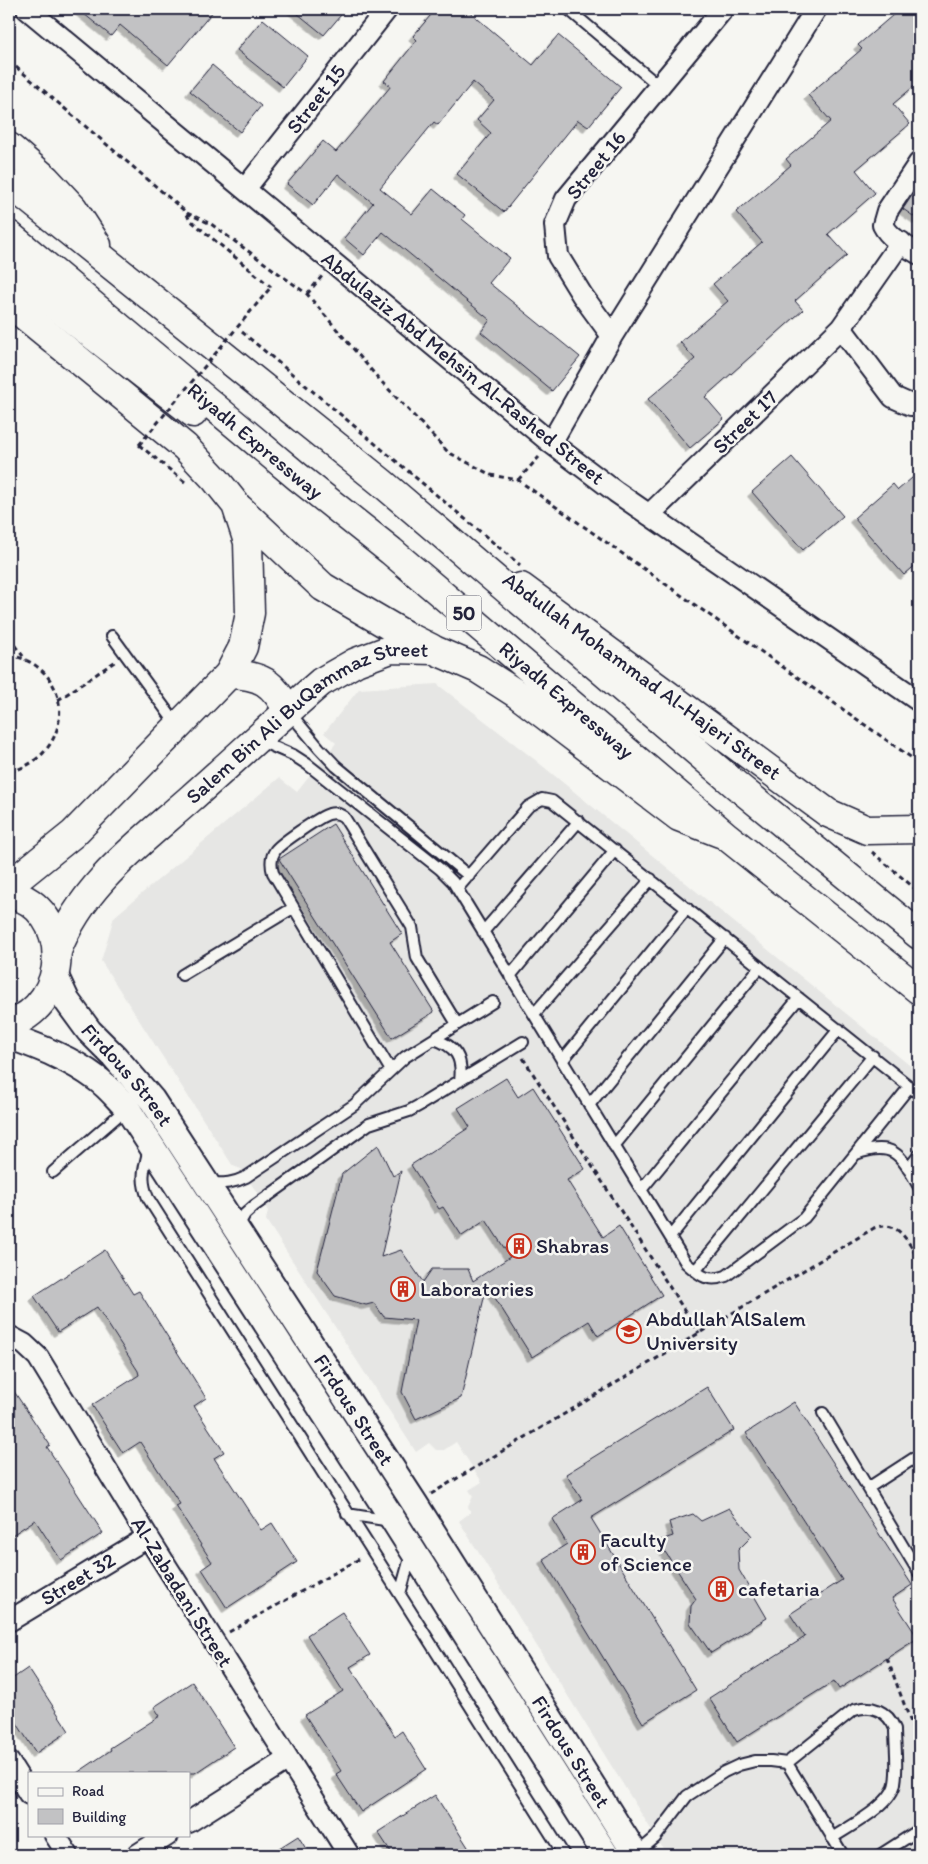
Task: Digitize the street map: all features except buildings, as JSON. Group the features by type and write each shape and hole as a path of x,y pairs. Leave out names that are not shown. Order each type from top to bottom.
{"main road":[{"path":"9,147 46,179 73,208 112,267"},
{"name":"Riyadh Expressway","path":"9,183 381,482 736,785 919,935"},
{"name":"Riyadh Expressway","path":"9,235 298,478 390,551 725,834 919,990"},
{"path":"9,270 227,441 257,461 298,478"},
{"path":"9,303 185,446 236,505 323,587 397,631 434,650"},
{"name":"Abdullah Mohammad Al-Hajeri Street","path":"381,482 828,813 868,830 919,830"},
{"path":"9,883 22,875 73,834 229,674 243,647 250,614 248,542 236,505"},
{"name":"Salem Bin Ali BuQammaz Street","path":"9,1024 29,1014 41,1003 49,990 64,931 83,902 122,858 321,682 356,662 391,649 434,650 478,669 517,694 679,817 725,834"},
{"path":"229,674 248,674 266,682 280,694 288,711"},
{"path":"9,893 26,901 38,910 50,929 56,963"}],"street":[{"name":"Abdulaziz Abd Mehsin Al-Rashed Street","path":"27,9 551,443 616,492 919,701"},
{"name":"Street 15","path":"245,189 387,9"},
{"name":"Street 16","path":"612,336 582,295 558,256 555,225 566,199 723,9"},
{"path":"551,443 612,336 816,9"},
{"path":"919,163 884,218 883,225 886,232 919,254"},
{"name":"Street 17","path":"649,515 841,328 901,242"},
{"path":"841,328 893,397 911,405 919,405"},
{"name":"Firdous Street","path":"56,963 67,1001 89,1031 114,1056 152,1100 415,1504 635,1855"},
{"name":"Firdous Street","path":"9,1036 38,1046 97,1078 127,1108 151,1142 606,1855"},
{"name":"Al-Zabadani Street","path":"9,1336 24,1344 38,1358 148,1537 349,1855"},
{"name":"Street 32","path":"9,1621 148,1537"},
{"path":"190,1821 288,1759"},
{"path":"9,1762 28,1792"},
{"path":"56,1836 68,1855"},
{"path":"137,1855 166,1836"}],"lane":[{"path":"568,9 659,86"},
{"path":"112,636 177,726"},
{"path":"288,711 336,766 469,876"},
{"path":"257,739 293,755 307,764 440,869 457,889 686,1263 701,1276 715,1280 726,1276 804,1218 910,1086"},
{"path":"457,889 528,807 542,799 552,801 919,1094"},
{"path":"390,1069 273,873 271,862 275,850 279,846 328,814 341,815 412,926 417,958 457,1024"},
{"path":"483,932 579,821"},
{"path":"510,976 615,850"},
{"path":"534,1014 651,879"},
{"path":"182,975 293,908"},
{"path":"562,1061 687,908"},
{"path":"589,1105 725,938"},
{"path":"614,1146 760,966"},
{"path":"641,1190 800,998"},
{"path":"206,1183 224,1184 237,1182 246,1177 354,1105 390,1069 405,1057 493,1002"},
{"path":"670,1237 839,1029"},
{"path":"434,1039 444,1042 460,1058 462,1069 460,1081"},
{"path":"237,1229 246,1214 254,1206 369,1124 409,1111 519,1045"},
{"path":"695,1271 873,1056"},
{"path":"53,1172 127,1108"},
{"name":"Firdous Street","path":"151,1142 144,1170 143,1186 148,1198 564,1855"},
{"path":"855,1154 872,1148 886,1149 899,1157 919,1188"},
{"path":"908,1169 919,1155"},
{"path":"823,1413 919,1573"},
{"path":"868,1488 919,1456"},
{"path":"347,1514 394,1521"},
{"path":"400,1594 412,1550"},
{"path":"787,1763 858,1708 865,1707 878,1710 893,1723 895,1729 895,1784 891,1793 878,1807 832,1838"},
{"path":"635,1855 655,1838 687,1796 724,1772 739,1765 754,1761 771,1760 787,1763 843,1855"},
{"path":"880,1855 919,1830"}],"path":[{"path":"9,61 187,213 211,224 307,294 378,378 448,452 491,476 518,480 919,763"},
{"path":"186,482 139,445 271,287 190,219 187,213"},
{"path":"518,480 551,443"},
{"path":"9,638 26,660"},
{"path":"9,655 26,660 38,667 47,676 54,688 60,712 59,724 49,747 31,764 9,772"},
{"path":"58,700 125,655"},
{"path":"519,1045 699,1333"},
{"path":"415,1504 879,1226 890,1226 899,1230 919,1260"},
{"path":"213,1640 372,1551"},
{"path":"887,1658 919,1744"}],"shaded area":[{"name":"Abdullah AlSalem University","path":"437,684 534,759 919,1073 919,1855 688,1855 683,1853 667,1855 459,1521 471,1512 468,1507 473,1496 469,1490 482,1482 456,1442 444,1450 436,1450 429,1443 416,1452 266,1220 268,1211 262,1200 241,1169 233,1166 101,961 114,917 279,778 297,792 336,743 324,733 359,689"}],"place":[{"name":"Shabras","path":"519,1246"},
{"name":"Laboratories","path":"403,1289"},
{"name":"Abdullah AlSalem University","path":"629,1331"},
{"name":"Faculty of Science","path":"583,1552"},
{"name":"cafetaria","path":"721,1589"}]}
